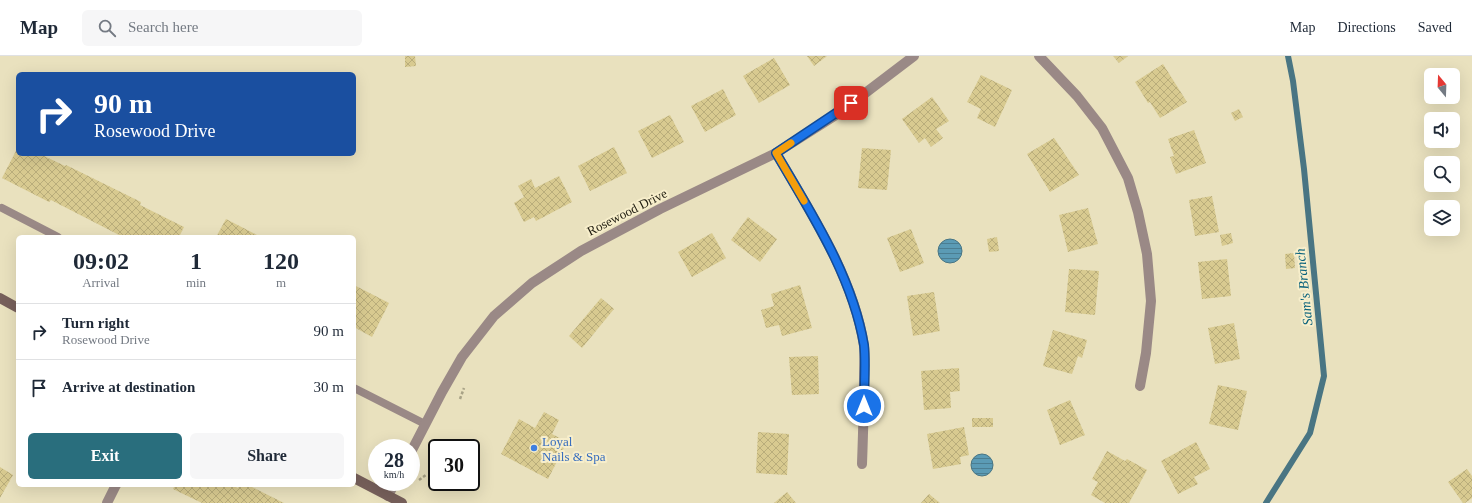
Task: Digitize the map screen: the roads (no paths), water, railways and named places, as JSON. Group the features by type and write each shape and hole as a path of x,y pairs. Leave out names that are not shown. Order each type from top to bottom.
{"main road":[{"path":"0,298 16,307"},
{"path":"356,479 402,503"}],"street":[{"name":"Rosewood Drive","path":"418,439 462,357 494,316 532,283 581,251 660,209 776,153 839,113 914,56"},
{"path":"1040,56 1077,96 1102,128 1128,178 1138,212 1147,254 1151,301 1146,353 1140,386"},
{"path":"776,153 802,195 831,251 848,286 854,307 864,346 862,464"},
{"path":"107,503 115,487"},
{"path":"388,496 390,491"}],"lane":[{"path":"2,208 54,235"},
{"path":"356,389 425,424"}],"water":[{"path":"945,239 955,239 962,246 962,256 955,263 945,263 938,256 938,246"},
{"path":"978,454 986,454 993,461 993,469 986,476 978,476 971,469 971,461"}],"waterway":[{"name":"Sam's Branch","path":"1266,503 1310,433 1324,376 1304,169 1293,81 1288,56"}],"place":[{"name":"Loyal Nails & Spa","path":"534,448"}]}
